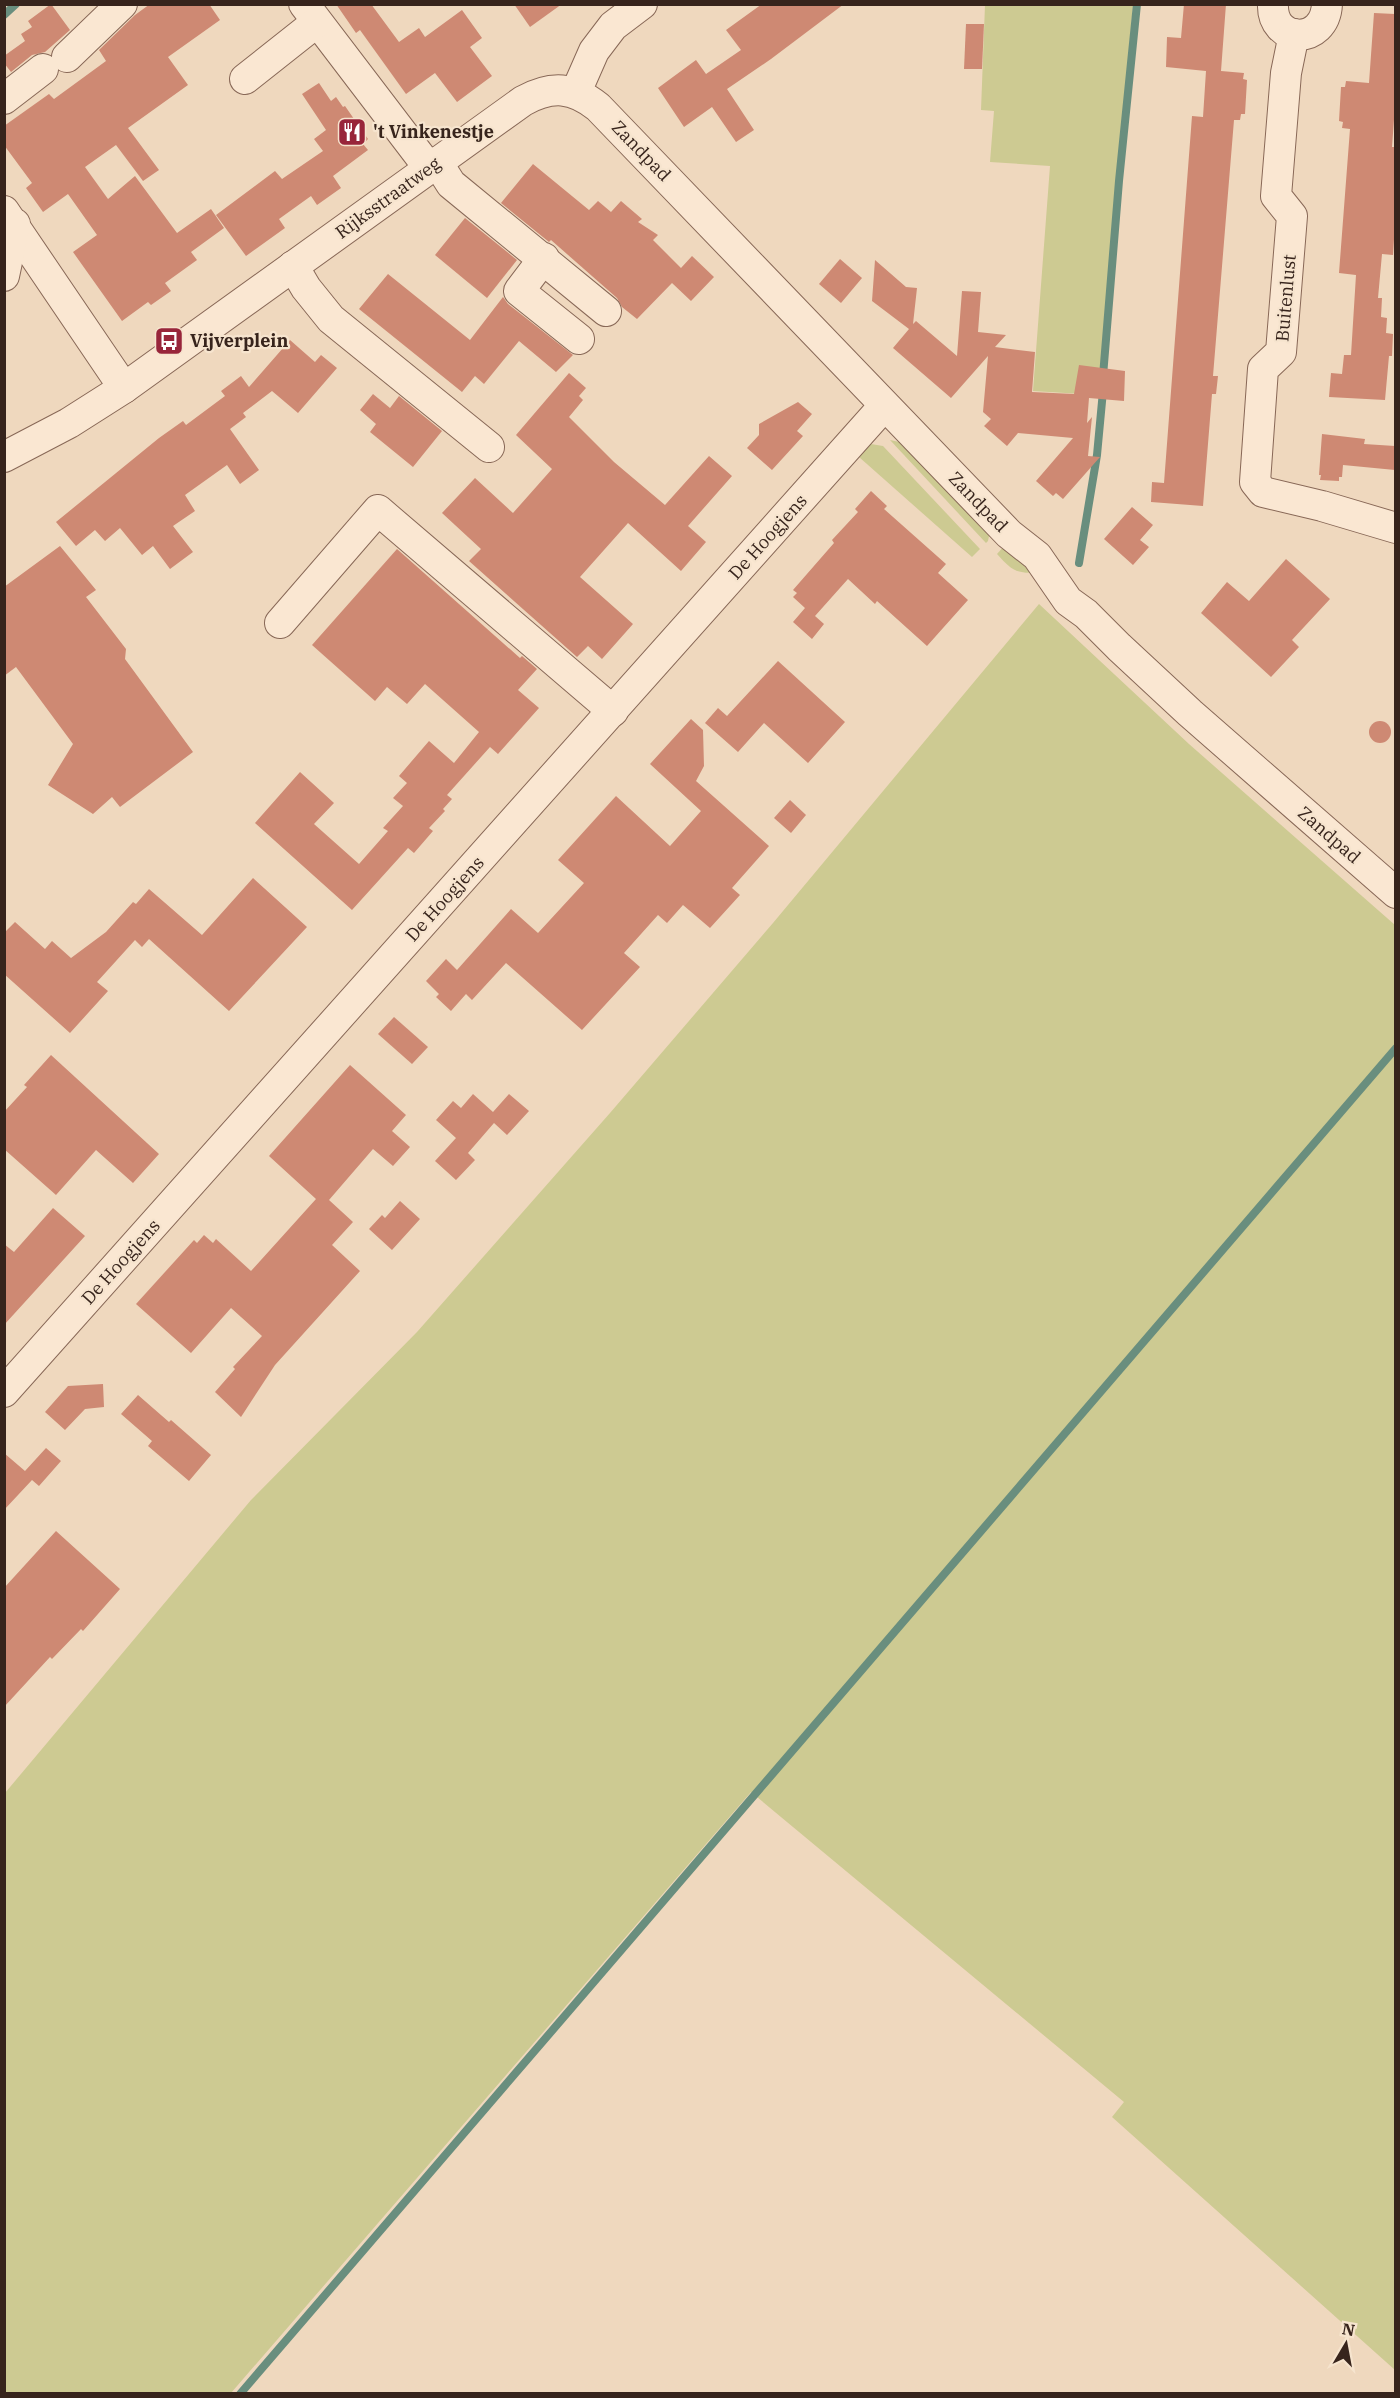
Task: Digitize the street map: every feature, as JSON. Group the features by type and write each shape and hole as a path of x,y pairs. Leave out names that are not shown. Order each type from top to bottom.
{"street":[{"path":"4,99 55,63 122,4"},
{"path":"576,92 594,51 613,26 642,4"},
{"path":"1273,4 1275,19 1280,26 1294,34 1303,35 1318,28 1323,21 1327,4"},
{"path":"245,79 310,13 433,165 451,184 606,311"},
{"name":"Buitenlust","path":"1294,34 1286,73 1276,196 1292,216 1281,352 1263,369 1256,482 1263,492 1322,506 1395,528"},
{"name":"Rijksstraatweg","path":"4,457 69,423 124,388 433,165 536,94 562,90 576,92"},
{"name":"Zandpad","path":"576,92 598,107 1009,534 1037,556 1068,601 1086,614 1190,713 1395,893"},
{"path":"4,276 10,217"},
{"path":"10,217 124,388"},
{"path":"544,258 519,291 579,339"},
{"path":"293,266 306,288 331,318 489,447"},
{"name":"De Hoogjens","path":"4,1392 885,406"},
{"path":"280,623 378,510 613,711"}],"shaded area":[{"path":"985,5 1133,5 1098,395 1033,391 1050,166 990,162 994,111 981,110"},
{"path":"890,440 904,443 990,531 986,543"},
{"path":"871,444 883,446 980,549 972,557 859,457 860,453"},
{"path":"1005,545 1040,573 1020,572 1007,565 997,554"},
{"path":"1039,604 1189,744 1395,925 1395,2370 1112,2117 1124,2102 751,1792 231,2393 5,2393 5,1793 251,1500 417,1332 610,1113 773,923"}],"building":[{"path":"51,4 70,30 45,52 32,55 11,72 4,63 4,56 25,41 21,34 32,27 28,21"},
{"path":"150,4 209,4 220,20 168,57 188,85 128,128 159,170 143,181 116,145 85,167 108,199 135,176 177,233 211,209 224,228 191,252 197,260 165,283 171,291 151,305 148,302 122,321 73,252 97,235 68,194 43,212 26,188 32,183 4,145 4,126 49,94 54,99 106,61 99,50 135,15"},
{"path":"336,4 371,4 399,42 419,28 425,37 462,10 482,38 470,47 492,76 457,102 435,73 406,94 360,30 356,33"},
{"path":"514,4 562,4 530,27"},
{"path":"762,4 844,4 727,89 754,130 736,142 712,107 684,127 658,88 696,60 706,74 741,50 726,30"},
{"path":"1184,4 1226,4 1221,71 1244,73 1243,79 1247,80 1245,114 1241,114 1240,120 1234,120 1213,376 1218,376 1216,394 1212,394 1203,506 1151,502 1152,482 1164,483 1192,116 1203,117 1206,71 1166,67 1167,37 1181,38"},
{"path":"1374,13 1395,14 1395,106 1392,147 1395,147 1395,224 1393,255 1382,254 1378,298 1382,298 1381,317 1387,318 1386,333 1393,334 1385,400 1329,397 1331,373 1342,374 1344,355 1351,355 1356,275 1339,273 1350,129 1342,128 1343,122 1339,121 1341,87 1345,87 1346,81 1369,83"},
{"path":"966,24 984,24 982,69 964,69"},
{"path":"319,83 331,101 336,97 343,107 345,106 368,139 363,144 368,150 333,176 341,188 317,205 311,196 279,219 285,228 246,256 216,215 275,171 282,179 323,151 314,139 326,130 302,94"},
{"path":"533,164 589,210 598,201 611,212 621,201 642,219 638,222 658,235 653,240 681,268 692,256 714,277 691,301 672,283 637,319 622,307 617,298 551,240 549,242 501,203"},
{"path":"465,218 517,260 487,298 435,255"},
{"path":"840,259 862,278 841,303 819,284"},
{"path":"875,260 906,287 917,288 913,324 916,321 957,356 962,291 981,292 978,332 1006,335 995,347 1035,352 1032,392 1074,394 1079,365 1125,371 1124,401 1089,398 1087,423 1092,417 1088,456 1100,457 1063,499 1056,493 1053,496 1036,481 1073,438 1018,433 1007,446 984,426 991,419 983,412 988,356 951,398 893,348 909,329 872,301"},
{"path":"388,274 470,340 503,297 508,304 573,355 556,372 519,341 484,384 475,376 462,392 359,309"},
{"path":"290,340 315,362 321,355 337,368 298,413 272,391 243,413 246,417 230,429 259,470 240,484 227,465 185,495 195,511 173,526 193,552 170,569 153,546 142,555 120,528 105,541 95,530 76,546 56,522 159,438 183,421 186,425 225,396 221,391 241,376 249,387"},
{"path":"569,373 586,388 579,396 583,400 569,417 614,462 665,505 709,456 732,476 688,526 706,542 681,571 628,523 580,577 633,624 602,659 588,646 577,657 469,561 481,549 442,513 475,478 513,513 552,469 516,435"},
{"path":"373,394 390,408 399,396 442,431 413,467 370,432 376,424 360,410"},
{"path":"798,402 812,414 797,431 803,436 772,470 747,448 759,435 759,424"},
{"path":"1322,434 1365,439 1364,444 1395,446 1395,470 1343,465 1342,477 1339,477 1339,481 1320,480"},
{"path":"871,491 887,506 884,509 946,564 938,573 968,600 927,646 877,601 875,604 848,579 815,616 824,624 812,639 793,622 805,608 793,597 797,593 793,590 834,543 832,540 858,512 855,509"},
{"path":"1132,507 1153,525 1140,540 1149,547 1133,565 1104,539"},
{"path":"60,546 96,590 86,597 126,649 125,659 193,752 120,807 112,797 93,814 48,785 73,744 16,667 4,676 4,587"},
{"path":"397,549 520,658 522,656 537,669 518,690 539,708 498,754 490,747 447,795 452,799 443,809 445,811 429,828 433,831 414,853 408,848 352,910 255,823 300,772 334,803 314,824 359,864 388,831 383,828 403,806 393,798 407,783 399,776 429,741 454,763 479,732 425,684 407,704 387,687 375,701 312,645"},
{"path":"1286,559 1330,599 1292,640 1299,647 1271,677 1201,613 1227,582 1249,601"},
{"path":"778,661 845,722 808,763 764,723 738,752 705,723 718,708 727,716"},
{"path":"691,719 703,730 704,766 696,781 769,846 732,888 740,895 710,928 683,905 667,923 658,915 624,953 640,967 582,1030 506,963 472,1000 466,994 451,1011 436,997 439,994 426,981 446,959 457,970 511,909 538,933 584,883 558,860 616,796 670,846 701,811 650,764"},
{"path":"1380,721 1388,724 1391,732 1388,740 1380,743 1372,740 1369,732 1372,724"},
{"path":"790,800 806,815 791,833 774,818"},
{"path":"253,878 307,927 229,1011 149,939 142,947 135,940 97,982 108,991 70,1033 4,974 4,933 15,922 45,949 52,941 71,958 106,932 133,902 136,904 149,889 202,935"},
{"path":"394,1017 428,1047 412,1064 378,1034"},
{"path":"51,1055 159,1154 133,1183 96,1150 56,1195 4,1149 4,1112 27,1087 24,1085"},
{"path":"350,1065 406,1115 392,1131 410,1147 393,1166 373,1149 329,1200 353,1222 332,1245 360,1271 275,1365 241,1417 215,1392 235,1369 233,1367 262,1336 231,1308 191,1353 136,1304 194,1240 197,1243 204,1235 213,1243 216,1239 251,1271 316,1199 269,1156"},
{"path":"473,1094 493,1112 509,1094 529,1111 507,1135 494,1123 468,1153 475,1160 456,1180 435,1161 456,1138 436,1120 453,1101 461,1108"},
{"path":"400,1201 420,1219 392,1250 369,1229 382,1215 385,1218"},
{"path":"53,1208 85,1236 4,1325 4,1244 14,1252"},
{"path":"103,1384 104,1407 85,1409 65,1430 45,1412 68,1386"},
{"path":"138,1395 211,1455 189,1481 148,1446 152,1441 121,1414"},
{"path":"46,1448 61,1461 39,1486 32,1480 4,1510 4,1453 25,1471"},
{"path":"56,1531 120,1589 83,1631 81,1629 52,1659 50,1657 4,1707 4,1588"}],"waterway":[{"path":"4,15 16,4"},
{"path":"1103,376 1119,181 1137,4"},
{"path":"1079,563 1097,455 1103,391"},
{"path":"240,2394 1396,1048"}],"place":[{"name":"'t Vinkenestje","path":"352,132"},
{"name":"Vijverplein","path":"169,341"}]}
